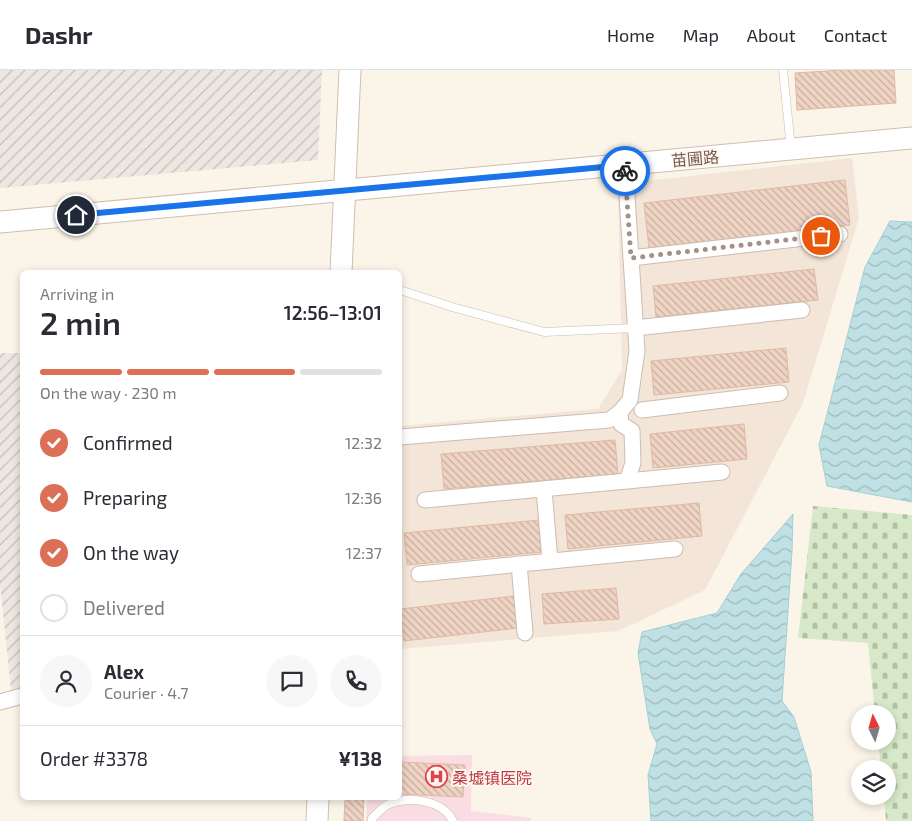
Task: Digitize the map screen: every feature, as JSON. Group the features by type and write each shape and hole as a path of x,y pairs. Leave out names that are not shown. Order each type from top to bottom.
{"street":[{"path":"343,270 344,190 350,70"},
{"name":"苗圃路","path":"0,222 912,138"},
{"path":"625,165 637,352 636,405 642,422 632,431 633,464 627,481"},
{"path":"631,258 840,234"},
{"path":"635,328 802,310"},
{"path":"402,437 609,420 620,412 636,405 780,393"},
{"path":"620,412 621,424 632,431"},
{"path":"425,500 722,472"},
{"path":"544,489 550,561"},
{"path":"419,574 675,549"},
{"path":"520,564 525,634"},
{"path":"0,702 20,697"},
{"path":"317,821 318,800"}],"lane":[{"path":"782,70 792,149"},
{"path":"402,291 452,308 544,332 635,328"},
{"path":"372,821 372,818 387,805 406,800 431,803 449,813 453,821"}],"shaded area":[{"path":"0,70 322,70 318,160 0,188"},
{"path":"852,158 859,218 803,403 705,590 618,631 402,649 402,426 598,409 622,370 618,184"},
{"path":"0,353 20,353 20,690 11,690 0,584"},
{"name":"桑墟镇医院","path":"472,755 471,811 531,818 531,821 366,821 367,800 402,800 402,756"}],"green space":[{"path":"813,506 912,515 912,821 886,821 885,805 896,805 896,760 880,760 879,750 896,750 896,705 874,705 868,643 798,638"}],"water":[{"path":"890,221 912,222 912,502 827,486 819,445 865,267"},
{"path":"793,514 782,701 794,717 811,772 813,821 651,821 648,775 657,744 650,729 638,653 642,632 717,613 741,574"}],"building":[{"path":"842,70 894,70 896,103 797,110 795,73"},
{"path":"845,180 850,225 649,248 644,203"},
{"path":"814,269 818,300 656,317 653,286"},
{"path":"786,348 789,382 654,395 651,361"},
{"path":"744,424 747,459 653,468 650,434"},
{"path":"615,440 618,474 444,489 441,454"},
{"path":"699,503 702,536 568,549 565,515"},
{"path":"539,520 542,552 407,565 404,533"},
{"path":"616,588 619,619 544,624 542,594"},
{"path":"514,596 518,628 404,641 402,609"},
{"path":"402,762 465,765 463,797 402,794"},
{"path":"345,800 364,800 363,821 344,821"}],"way so far":[{"path":"625,171 631,258 821,236"}],"place":[{"name":"桑墟镇医院","path":"436,777"}],"route":[{"path":"76,215 625,165 625,171"}]}
